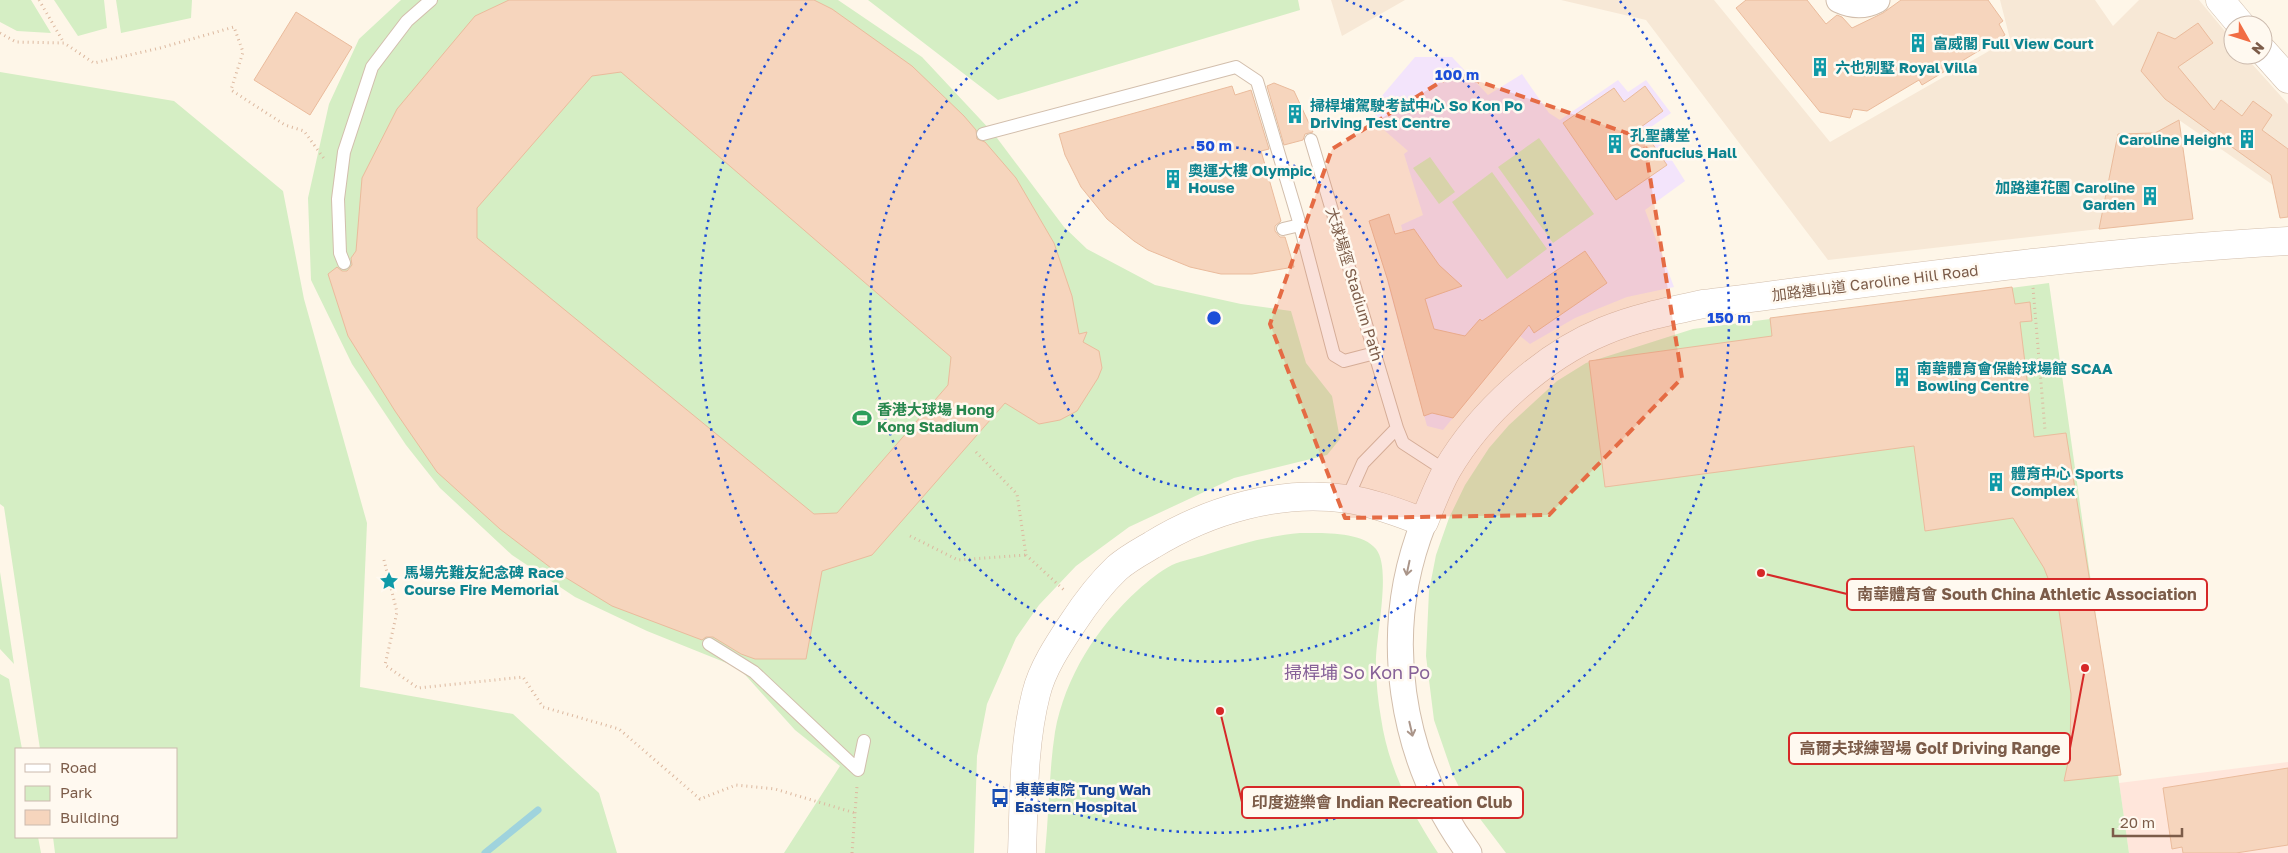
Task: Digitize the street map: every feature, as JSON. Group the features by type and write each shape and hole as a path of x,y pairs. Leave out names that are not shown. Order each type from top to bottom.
{"street":[{"path":"1839,0 1849,4 1862,5 1877,0"},
{"path":"2220,0 2233,15"},
{"path":"2273,62 2288,79"},
{"name":"加路連山道 Caroline Hill Road","path":"1469,853 1446,818 1425,775 1413,740 1406,708 1402,674 1403,604 1412,553 1446,471 1466,440 1526,378 1564,353 1604,331 1664,313 1703,304 2033,262 2179,247 2288,241"},
{"path":"1022,853 1027,755 1036,694 1042,676 1061,640 1082,609 1118,567 1169,534 1204,518 1241,506 1271,500 1305,497 1347,499 1390,510 1424,522"}],"lane":[{"path":"344,263 340,253 338,199 344,152 372,67 407,20 431,0"},
{"path":"983,134 1236,67 1257,81 1300,225 1334,356 1344,361 1376,353"},
{"name":"大球場徑 Stadium Path","path":"1311,140 1397,428 1404,443 1446,471"},
{"path":"1283,229 1300,225"},
{"path":"1347,499 1363,462 1397,428"},
{"path":"709,644 754,672 858,770"},
{"path":"858,770 864,741"}],"path":[{"path":"39,0 64,43 94,63 160,48 234,27 243,52 231,90 284,125 304,130 340,182"},
{"path":"0,33 16,42 64,43"},
{"path":"2032,280 2045,430"},
{"path":"976,452 1017,494 1026,555 1067,592"},
{"path":"910,536 958,560 1026,555"},
{"path":"384,560 397,612 385,665 418,688 523,677 543,708 619,729 700,799 736,785 776,789 855,813"},
{"path":"852,853 858,770"}],"highlighted area":[{"path":"1455,73 1644,139 1682,378 1549,515 1345,518 1270,324 1332,149"}],"shaded area":[{"path":"1331,0 1405,0 1342,36"},
{"path":"1561,0 1714,0 1830,142 2010,39 2000,0 2095,0 2113,26 2139,0 2199,0 2223,29 2223,65 2253,65 2288,104 2288,169 2273,185 2179,120 2155,133 2118,134 2099,229 1828,260 1646,20"},
{"path":"1415,57 1452,57 1488,95 1522,74 1549,113 1560,120 1618,80 1628,92 1646,80 1671,113 1651,127 1685,181 1645,210 1674,287 1627,297 1575,318 1530,344 1520,336 1443,430 1427,426 1387,281 1414,272 1401,225 1423,215 1404,154 1408,151 1375,122 1375,104"},
{"path":"2288,762 2288,853 2129,853 2119,783"}],"green space":[{"path":"0,0 31,0 51,33 17,31 0,22"},
{"path":"54,0 104,0 107,28 78,36"},
{"path":"116,0 192,0 191,18 121,33"},
{"name":"香港大球場 Hong Kong Stadium","path":"401,0 838,0 922,57 994,134 1064,227 1087,249 1155,285 1241,304 1291,311 1306,363 1332,396 1340,439 1327,455 1234,478 1129,527 1076,566 1039,605 1016,638 987,704 977,756 974,853 784,853 840,766 795,730 739,668 647,631 575,597 512,555 440,488 406,445 352,364 311,280 308,198 329,104 359,39"},
{"path":"868,0 1298,0 1300,10 998,100"},
{"path":"0,72 174,101 283,191 304,299 367,523 360,687 513,714 599,793 617,853 55,853 53,838 178,838 178,748 40,748 4,507 0,504"},
{"path":"1539,138 1594,214 1553,243 1498,167"},
{"path":"1430,157 1455,192 1439,204 1413,168"},
{"path":"1492,172 1547,249 1507,279 1452,202"},
{"path":"2049,283 2129,853 1506,853 1465,799 1453,775 1434,720 1426,656 1429,591 1436,555 1449,518 1465,485 1489,448 1509,425 1557,381 1586,363 1693,329"},
{"path":"1300,533 1341,534 1361,539 1370,543 1376,549 1381,559 1383,587 1376,671 1384,736 1402,788 1419,822 1438,853 1045,853 1053,747 1060,712 1066,692 1085,654 1109,620 1142,587 1172,565 1254,541"},
{"path":"0,572 14,664 0,649"},
{"path":"0,674 9,679 22,748 15,748 15,838 38,838 41,853 0,853"}],"building":[{"path":"509,0 814,0 832,9 912,66 964,116 976,130 977,139 985,142 1016,178 1054,243 1072,296 1079,334 1087,332 1083,342 1099,351 1102,368 1098,378 1077,411 1060,420 1039,424 1005,403 872,555 822,571 806,659 755,659 741,654 713,637 706,637 702,640 612,606 555,571 500,529 437,472 395,411 348,336 328,274 337,267 342,271 347,271 352,265 351,258 356,251 362,178 397,109 475,16","holes":["621,72 951,357 948,385 837,513 814,514 477,238 477,208 592,76"]},
{"path":"1746,0 1807,0 1826,24 1837,15 1842,17 1852,28 1883,13 1901,0 1988,0 2003,21 1999,24 2005,35 1922,85 1919,80 1867,111 1853,109 1850,118 1820,112 1736,8"},
{"path":"296,12 352,47 310,115 254,80"},
{"path":"2198,23 2213,43 2178,67 2214,110 2221,100 2242,116 2253,101 2272,115 2262,130 2288,149 2288,217 2280,218 2271,175 2165,99 2141,71 2158,32 2175,39"},
{"path":"1274,83 1294,91 1313,132 1305,134 1303,140 1284,145 1267,86"},
{"name":"奧運大樓 Olympic House","path":"1232,86 1235,95 1251,90 1269,149 1261,151 1281,221 1275,226 1275,231 1280,237 1285,237 1294,267 1252,274 1221,274 1190,267 1148,250 1107,219 1081,187 1065,155 1059,134"},
{"name":"孔聖講堂 Confucius Hall","path":"1645,86 1663,111 1641,127 1667,165 1616,200 1563,123 1614,88 1624,102"},
{"path":"2179,120 2193,219 2099,229 2118,134 2155,133"},
{"path":"1389,214 1395,234 1414,229 1439,265 1462,286 1425,299 1434,329 1465,336 1480,319 1482,321 1585,251 1607,283 1534,333 1529,325 1453,418 1432,413 1424,416 1388,281 1369,221"},
{"path":"2012,287 2015,304 2030,302 2032,321 2020,322 2034,437 2066,433 2121,775 2064,781 2070,753 2071,694 2058,604 2044,568 2013,518 1925,531 1914,446 1605,487 1589,361 1772,336 1770,318"},
{"path":"2288,768 2288,845 2236,853 2183,853 2182,847 2172,849 2163,788"}],"waterway":[{"path":"485,853 538,810"}],"place":[{"name":"富威閣 Full View Court","path":"1918,43"},
{"name":"六也別墅 Royal Villa","path":"1820,67"},
{"name":"掃桿埔駕駛考試中心 So Kon Po Driving Test Centre","path":"1295,114"},
{"name":"Caroline Height","path":"2247,139"},
{"name":"孔聖講堂 Confucius Hall","path":"1615,144"},
{"name":"奧運大樓 Olympic House","path":"1173,179"},
{"name":"加路連花園 Caroline Garden","path":"2150,196"},
{"name":"南華體育會保齡球場館 SCAA Bowling Centre","path":"1902,377"},
{"name":"香港大球場 Hong Kong Stadium","path":"862,418"},
{"name":"體育中心 Sports Complex","path":"1996,482"},
{"name":"南華體育會 South China Athletic Association","path":"1761,573"},
{"name":"馬場先難友紀念碑 Race Course Fire Memorial","path":"389,581"},
{"name":"高爾夫球練習場 Golf Driving Range","path":"2085,668"},
{"name":"印度遊樂會 Indian Recreation Club","path":"1220,711"},
{"name":"東華東院 Tung Wah Eastern Hospital","path":"1000,798"}],"district":[{"name":"掃桿埔 So Kon Po","path":"1357,672"}]}
